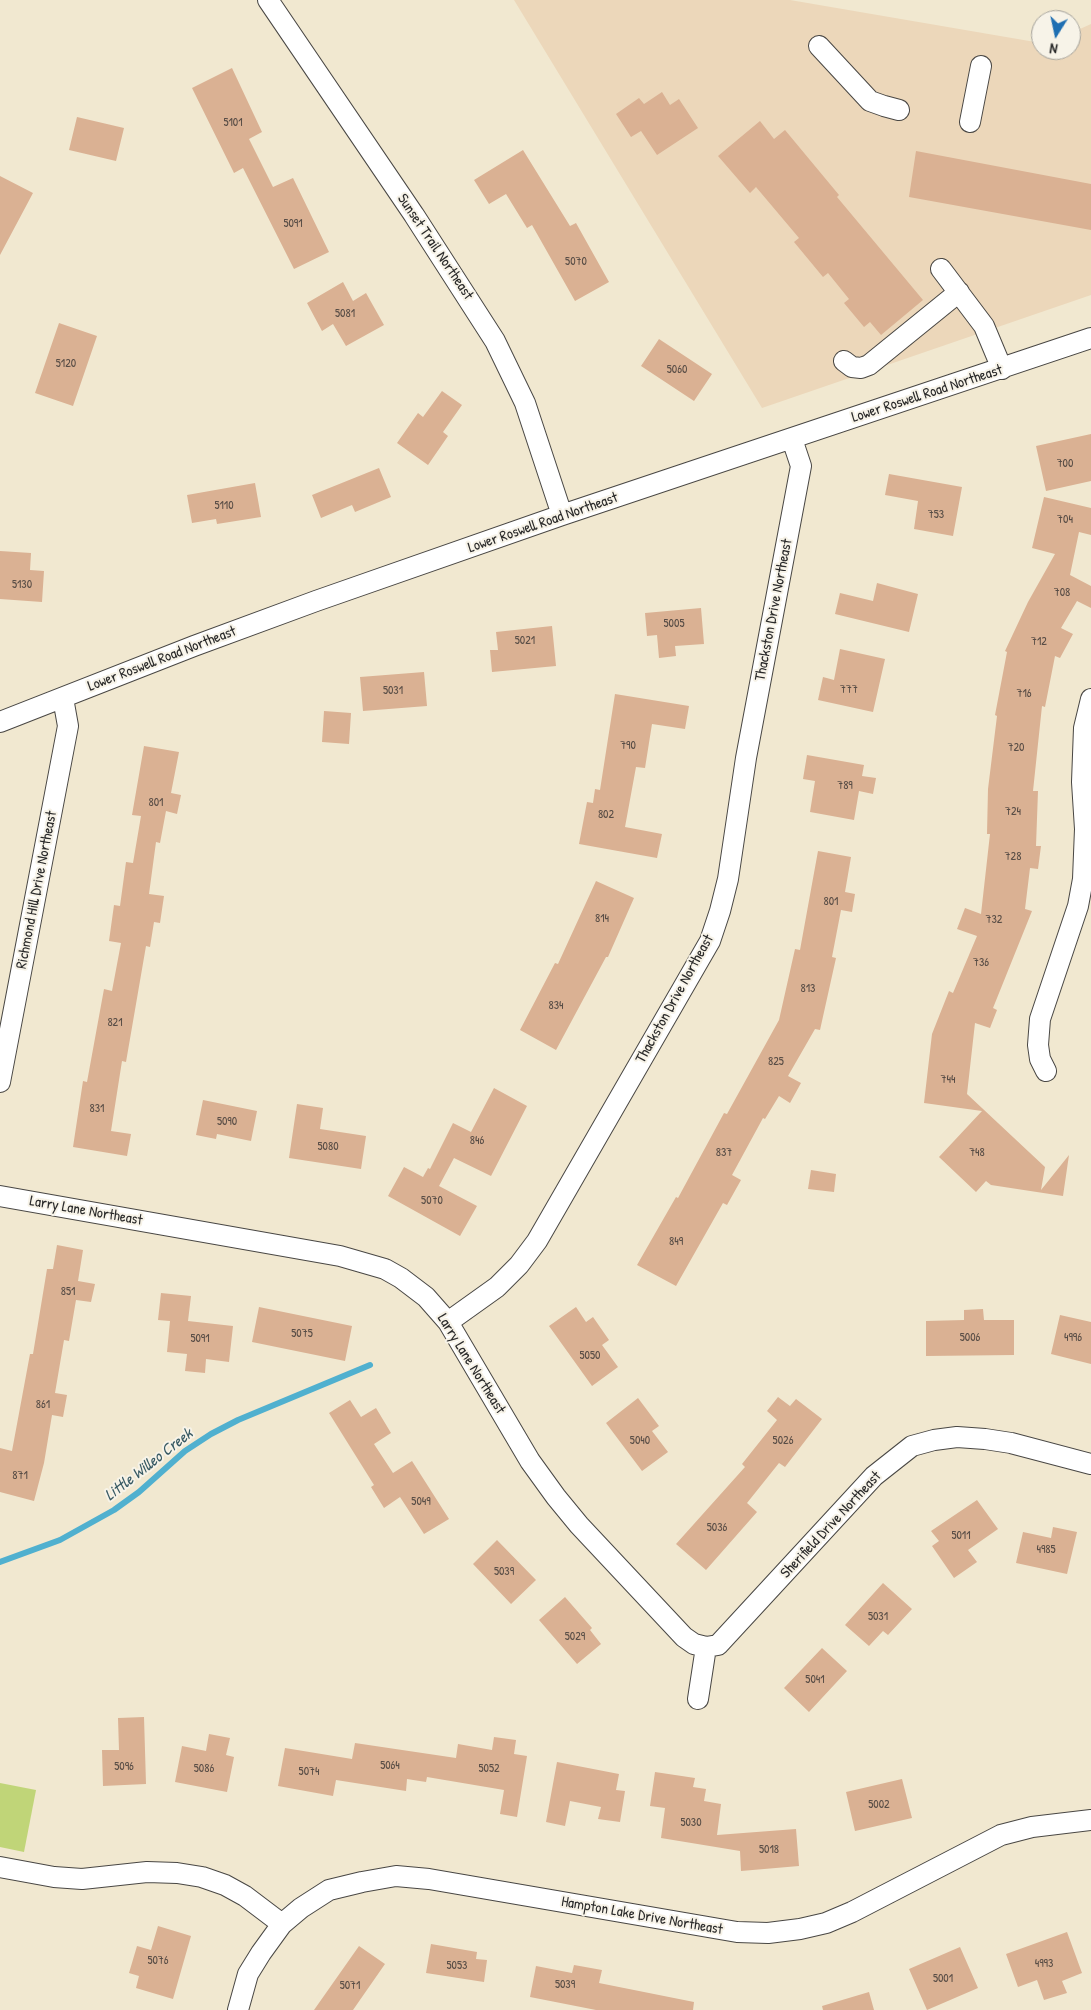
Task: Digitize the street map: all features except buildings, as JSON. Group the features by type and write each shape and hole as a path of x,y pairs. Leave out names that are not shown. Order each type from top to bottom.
{"street":[{"name":"Sunset Trail Northeast","path":"268,0 414,215 495,341 525,403 562,516"},
{"path":"819,46 870,101 899,110"},
{"path":"970,122 981,66"},
{"path":"941,269 984,326 1002,369"},
{"path":"844,361 852,367 861,368 869,365 959,292"},
{"name":"Lower Roswell Road Northeast","path":"0,722 290,610 562,516 1091,338"},
{"name":"Thackston Drive Northeast","path":"448,1322 497,1287 520,1265 537,1241 710,941 728,879 746,758 800,466 792,439"},
{"name":"Richmond Hill Drive Northeast","path":"0,1082 68,726 64,698"},
{"path":"1046,1071 1040,1059 1038,1045 1040,1019 1078,906 1083,879 1085,829 1082,782 1083,742 1084,728 1091,699"},
{"name":"Larry Lane Northeast","path":"0,1196 364,1262 385,1269 401,1278 426,1297 448,1322 526,1454 556,1497 579,1525 684,1637 694,1644 706,1647"},
{"name":"Sherifield Drive Northeast","path":"706,1647 718,1645 726,1638 874,1476 912,1446 934,1440 957,1437 985,1439 1011,1443 1091,1464"},
{"path":"698,1699 706,1647"},
{"name":"Hampton Lake Drive Northeast","path":"238,2010 248,1974 282,1924 301,1908 328,1890 362,1882 396,1876 429,1879 737,1932 768,1933 800,1929 835,1919 1001,1835 1032,1826 1091,1820"},
{"path":"0,1867 63,1878 82,1879 147,1872 176,1873 202,1877 225,1885 245,1896 282,1924"}],"shaded area":[{"path":"514,0 790,0 1031,41 1031,60 1081,60 1081,28 1091,24 1091,295 762,408"}],"green space":[{"path":"0,1783 36,1790 24,1852 0,1847"}],"waterway":[{"name":"Little Willeo Creek","path":"0,1562 60,1540 114,1510 139,1492 185,1451 211,1434 238,1420 370,1365"}]}
